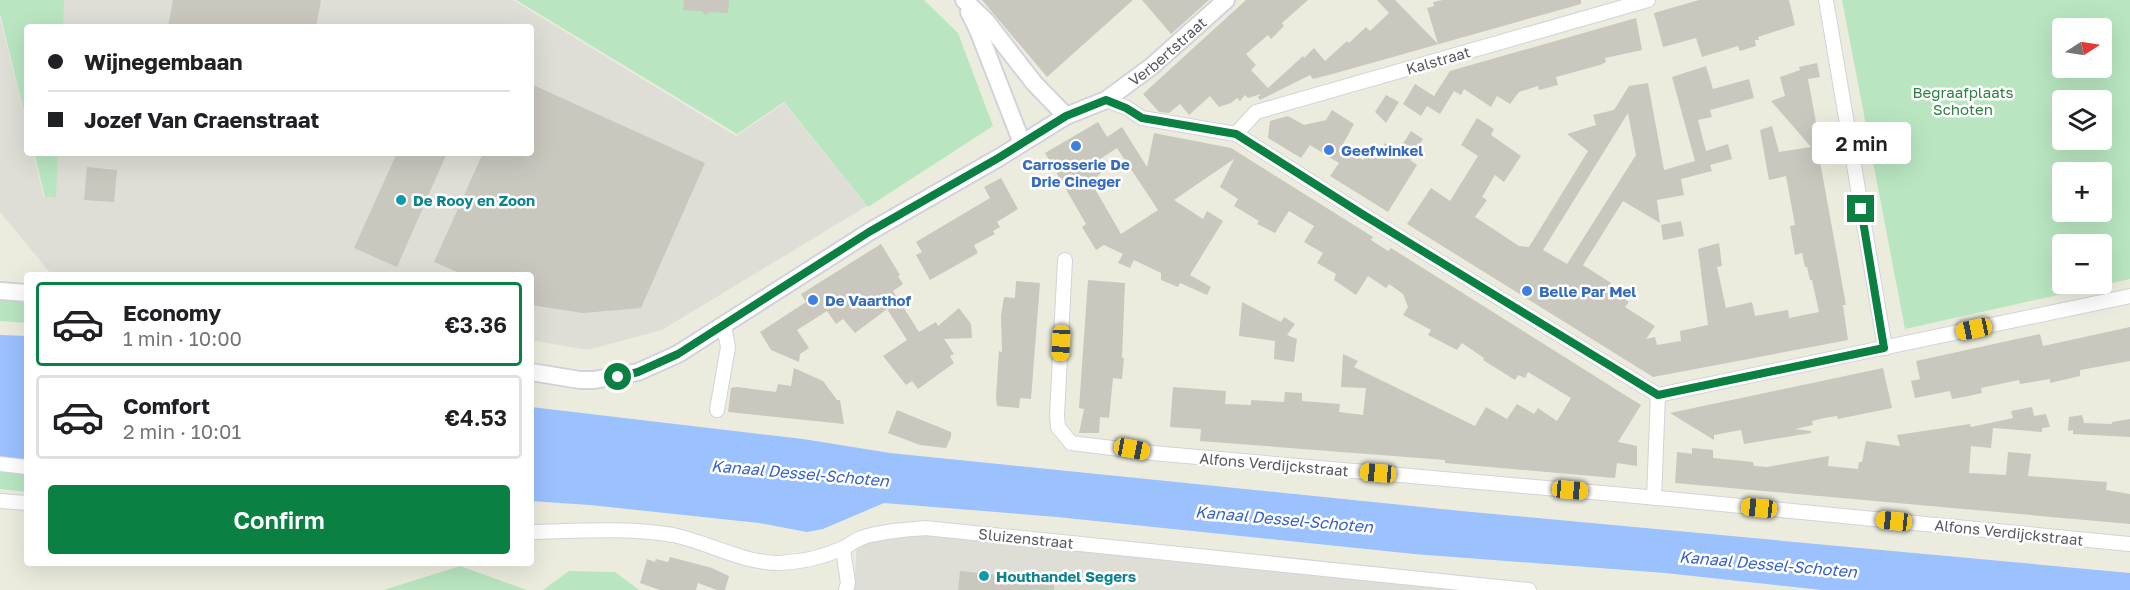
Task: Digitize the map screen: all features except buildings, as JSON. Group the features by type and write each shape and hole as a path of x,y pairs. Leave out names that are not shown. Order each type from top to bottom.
{"street":[{"path":"964,0 986,21 1034,83 1066,116"},
{"path":"964,0 1022,143"},
{"name":"Verbertstraat","path":"534,372 580,380 618,377 660,363 724,326 869,232 1066,116 1106,100 1152,66 1226,0"},
{"name":"Kalstraat","path":"1236,134 1256,112 1648,0"},
{"path":"1826,0 1884,348"},
{"path":"988,56 1005,45"},
{"path":"1106,100 1142,118 1236,134 1658,395 2130,296"},
{"name":"Alfons Verdijckstraat","path":"1065,260 1057,415 1058,427 1071,442 1153,453 2130,544"},
{"path":"0,291 24,293"},
{"path":"717,410 728,347 724,326"},
{"path":"1654,498 1658,395"},
{"path":"0,464 24,467"},
{"path":"0,501 24,503"},
{"name":"Sluizenstraat","path":"534,532 649,531 695,541 751,559 777,563 802,561 843,549 860,538 884,532 925,528 1529,590"},
{"path":"843,549 848,584 846,590"}],"shaded area":[{"path":"60,0 513,0 736,136 784,103 867,206 662,330 587,350 534,341 534,272 49,272 0,212 0,18 24,115 24,156 34,156 44,197 53,198 54,156 534,156 534,24 59,24"},
{"path":"928,525 1492,590 854,590 857,540"}],"green space":[{"path":"0,0 64,0 63,24 24,24 24,113 0,14"},
{"path":"516,0 924,0 958,33 993,126 868,207 784,102 737,134"},
{"name":"Begraafplaats Schoten","path":"1842,0 2130,0 2130,279 2112,283 2112,234 2052,234 2052,294 2062,294 1905,329"},
{"path":"35,156 58,156 56,198 45,197"},
{"path":"0,300 24,303 24,323 0,321"},
{"path":"0,468 24,471 24,492 0,489"},
{"path":"460,566 527,590 384,590"},
{"path":"569,571 615,572 639,590 543,590"}],"water":[{"path":"0,335 24,336 24,460 0,456"},
{"name":"Kanaal Dessel-Schoten","path":"534,407 803,439 890,453 1461,511 2130,573 2130,590 1822,590 1665,573 1414,554 1057,517 884,503 823,529 807,532 759,523 534,501"}],"place":[{"name":"Carrosserie De Drie Cineger","path":"1076,146"},
{"name":"Geefwinkel","path":"1329,150"},
{"name":"De Rooy en Zoon","path":"401,200"},
{"name":"Belle Par Mel","path":"1527,291"},
{"name":"De Vaarthof","path":"813,300"},
{"name":"Houthandel Segers","path":"984,576"}],"route":[{"path":"618,377 638,372 678,354 869,232 1000,157 1066,116 1106,100 1142,118 1236,134 1298,175 1658,395 1884,348 1861,209"}]}
